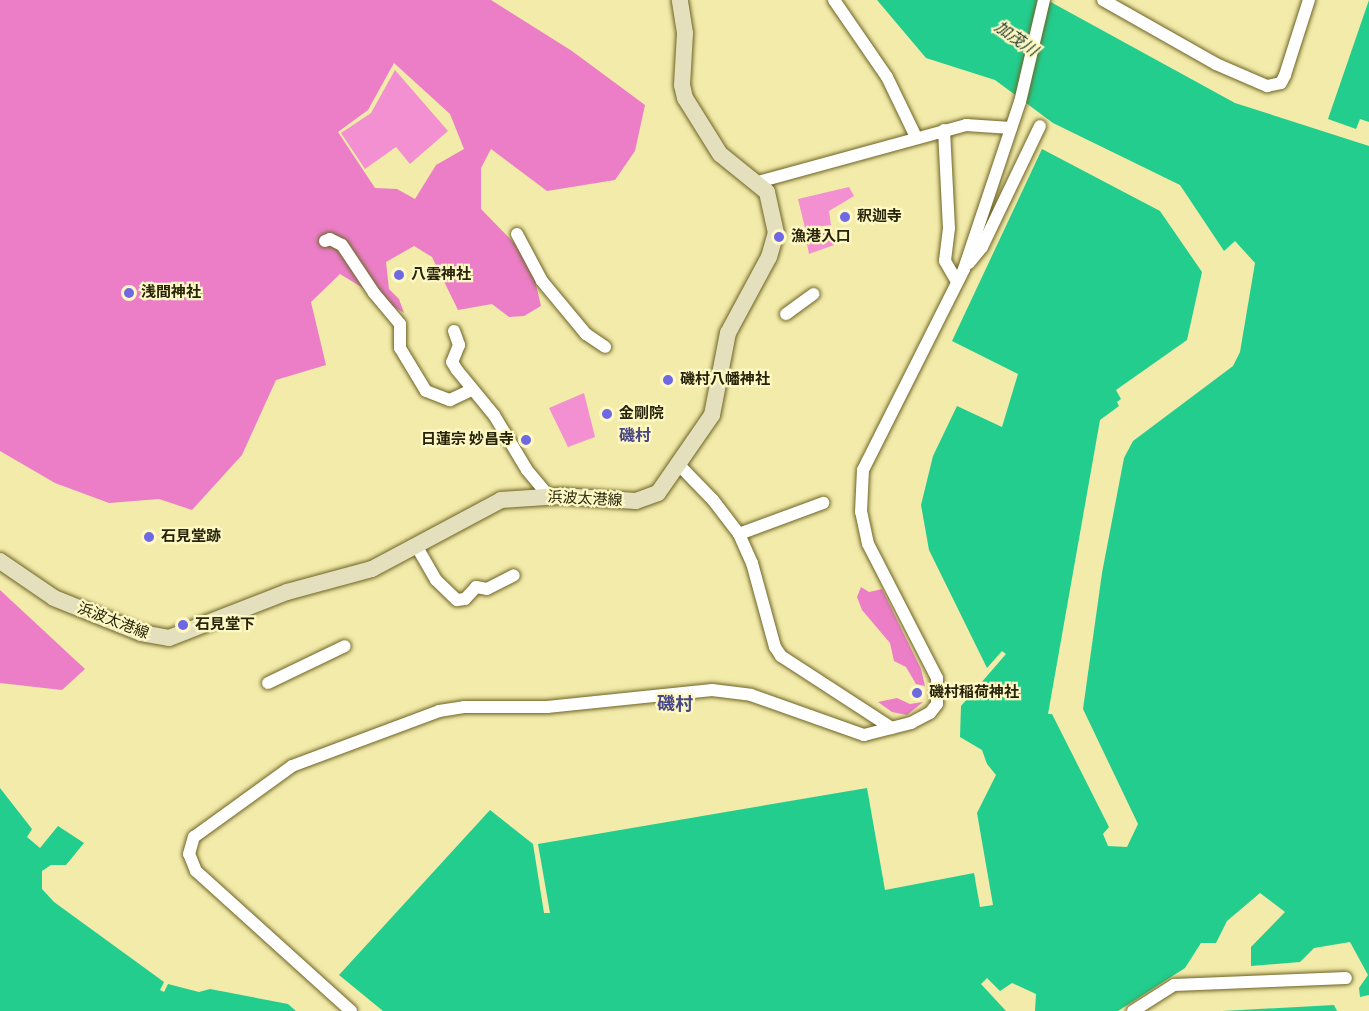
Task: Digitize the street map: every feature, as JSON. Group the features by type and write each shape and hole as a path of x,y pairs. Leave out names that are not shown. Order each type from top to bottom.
{"main road":[{"name":"浜波太港線","path":"0,561 54,598 162,638 287,592 372,569 417,547 489,505 523,497 549,496 636,501 658,493 680,466 712,415 728,333 773,247 773,210 758,182 720,154 685,98 682,85 685,33 680,0"}],"street":[{"path":"834,0 887,77 916,137"},
{"path":"351,1011 196,871 189,854 194,837 292,766 439,711 548,707 694,690 751,695 811,714 857,734 892,728 930,713 939,692 937,678 868,544 861,512 863,470 964,269 1020,102 1044,0"},
{"path":"1103,0 1125,6 1216,64 1267,86 1281,83 1285,75 1309,0"},
{"path":"758,182 944,130 985,124 1011,128"},
{"path":"964,269 982,247 1040,126"},
{"path":"944,130 949,228 945,261 957,282"},
{"path":"517,234 542,281 586,334 605,347"},
{"path":"325,241 330,239 342,245 374,293 400,324 400,348 426,390 450,400 471,390"},
{"path":"786,314 814,294"},
{"path":"454,331 459,345 452,362 471,390 494,415 526,470 549,496"},
{"path":"680,466 713,500 738,534 752,563 775,647 781,656 892,728"},
{"path":"738,534 823,503"},
{"path":"417,547 436,580 457,600 465,599 476,587 487,589 514,575"},
{"path":"268,683 345,646"},
{"path":"1133,1011 1174,985 1346,978"}],"shaded area":[{"path":"0,0 491,0 572,51 645,105 635,151 615,180 547,191 491,149 481,168 481,209 518,247 533,272 541,306 524,316 509,317 492,304 458,310 432,257 414,246 386,262 389,289 399,299 404,313 340,274 311,302 326,365 276,380 242,455 192,510 159,499 109,503 55,483 0,451","holes":["394,63 450,114 464,149 436,165 415,199 397,189 375,188 338,132 368,110"]},
{"path":"395,70 448,131 410,164 396,147 365,169 341,133 371,113"},
{"path":"849,187 854,196 829,211 831,225 805,228 798,199"},
{"path":"832,231 834,245 809,254 805,234"},
{"path":"584,393 595,437 568,447 549,408"},
{"path":"861,587 869,592 882,589 921,669 925,686 916,684 906,667 894,661 890,643 862,610 857,597"},
{"path":"0,590 85,669 62,690 0,683"},
{"path":"897,698 910,704 923,702 907,715 892,712 878,702"}],"water":[{"name":"加茂川","path":"877,0 1047,0 1235,103 1369,146 1369,995 1360,997 1359,988 1368,975 1350,942 1314,948 1300,962 1251,966 1251,947 1285,912 1260,893 1227,921 1216,943 1201,943 1185,968 1118,1011 1035,1011 1036,994 1012,983 1000,991 987,978 981,984 1006,1011 383,1011 339,975 490,810 533,844 544,913 550,913 538,844 867,788 885,890 974,873 980,907 993,905 977,813 996,775 987,764 982,750 960,737 961,706 1006,654 1002,651 987,668 929,550 921,505 933,456 957,406 1002,427 1018,374 952,341 1042,149 1160,211 1202,272 1187,340 1116,390 1121,399 1117,402 1119,406 1100,420 1048,714 1052,714 1109,827 1103,834 1108,846 1127,847 1138,824 1083,709 1102,573 1124,458 1133,441 1233,366 1240,352 1255,263 1235,241 1224,251 1180,185 1053,123 995,80 926,58"},
{"path":"1369,0 1369,122 1360,119 1356,129 1328,119"},
{"path":"0,788 32,829 27,837 40,848 58,826 84,843 66,865 51,865 42,871 42,889 54,902 164,982 160,990 164,992 168,984 199,992 210,989 288,1004 296,1011 0,1011"},
{"path":"1334,1005 1337,1011 1222,1011"}],"place":[{"name":"釈迦寺","path":"845,217"},
{"name":"漁港入口","path":"779,237"},
{"name":"八雲神社","path":"399,275"},
{"name":"浅間神社","path":"129,293"},
{"name":"磯村八幡神社","path":"668,380"},
{"name":"金剛院","path":"607,414"},
{"name":"日蓮宗 妙昌寺","path":"526,440"},
{"name":"石見堂跡","path":"149,537"},
{"name":"石見堂下","path":"183,625"},
{"name":"磯村稲荷神社","path":"917,693"}],"district":[{"name":"磯村","path":"635,436"},
{"name":"磯村","path":"675,704"}]}
